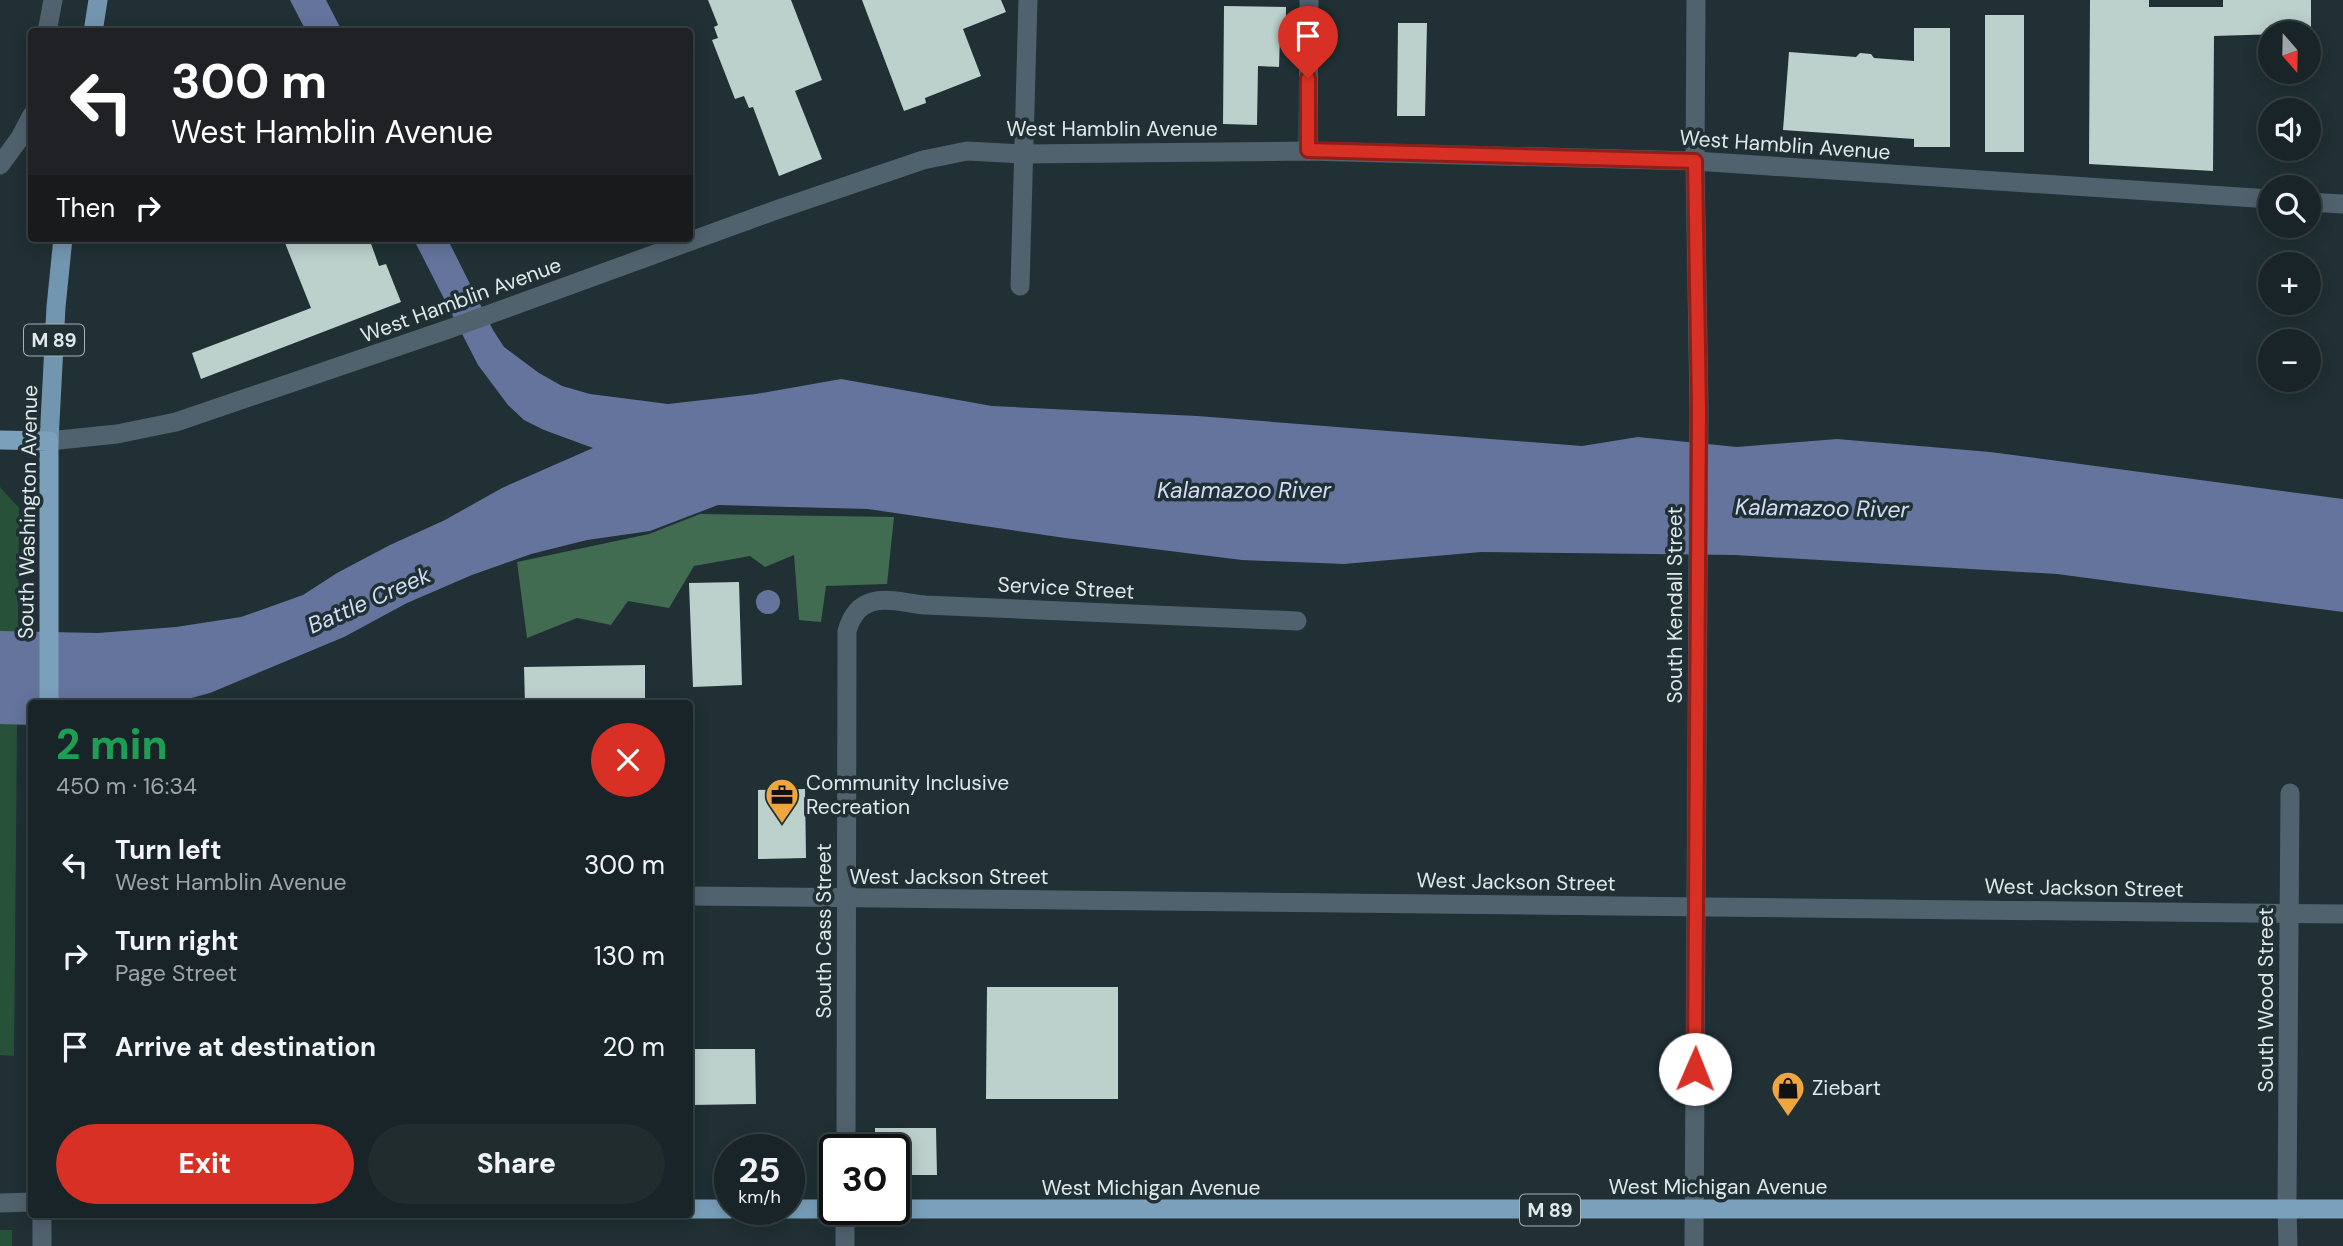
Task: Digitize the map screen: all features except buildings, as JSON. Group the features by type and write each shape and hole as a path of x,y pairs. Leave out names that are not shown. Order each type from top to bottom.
{"highway":[{"name":"West Hamblin Avenue","path":"0,440 49,442"},
{"name":"South Washington Avenue","path":"49,442 49,700"},
{"path":"693,1209 714,1209"},
{"name":"West Michigan Avenue","path":"910,1210 2343,1209"}],"main road":[{"path":"94,28 98,0"},
{"name":"South Washington Avenue","path":"49,442 56,307 63,242"}],"street":[{"path":"48,28 53,0"},
{"path":"1020,286 1028,0"},
{"path":"1308,150 1309,0"},
{"name":"South Kendall Street","path":"1694,1246 1699,409 1695,161 1696,0"},
{"path":"0,165 28,123"},
{"name":"West Hamblin Avenue","path":"693,240 923,160 967,151 1023,154 1308,150 1695,161 2258,198"},
{"path":"2321,203 2343,204"},
{"name":"West Hamblin Avenue","path":"49,442 117,434 176,422 449,329 689,242"},
{"name":"Service Street","path":"847,629 854,612 867,602 886,600 925,605 1297,621"},
{"name":"South Cass Street","path":"846,1134 847,629"},
{"name":"South Wood Street","path":"2288,1246 2290,793"},
{"name":"West Jackson Street","path":"693,896 2343,914"},
{"path":"0,1203 28,1202"},
{"path":"42,1218 43,1246"},
{"path":"845,1225 845,1246"}],"green space":[{"path":"0,487 19,508 14,1056 0,1055"},
{"path":"700,514 894,517 887,584 826,586 821,622 799,620 794,555 765,567 750,556 694,566 669,608 628,601 611,625 577,618 527,638 517,562 649,534"},
{"path":"0,1230 12,1230 12,1246 0,1246"}],"water":[{"path":"290,0 326,0 340,28 304,28"},
{"name":"Kalamazoo River","path":"415,242 449,242 504,347 562,386 590,394 668,404 756,394 841,379 992,406 1197,416 1582,446 1638,437 1737,447 1837,439 1990,452 2343,499 2343,612 2057,574 1735,555 1481,552 1344,564 1242,560 1065,538 868,509 718,505 650,531 587,540 531,554 472,575 407,603 344,637 210,693 184,700 28,700 28,725 0,724 0,631 98,633 176,627 241,617 303,595 337,573 445,520 502,488 593,448 524,420 508,405 478,365"},
{"path":"768,590 779,597 780,602 773,613 768,614 757,607 756,602 763,591"}],"place":[{"name":"Community Inclusive Recreation","path":"782,825"},
{"name":"Ziebart","path":"1788,1118"}],"route":[{"path":"1308,78 1308,150 1695,161 1699,409 1695,1069"}],"water label":[{"name":"Battle Creek","path":"369,600"}]}
